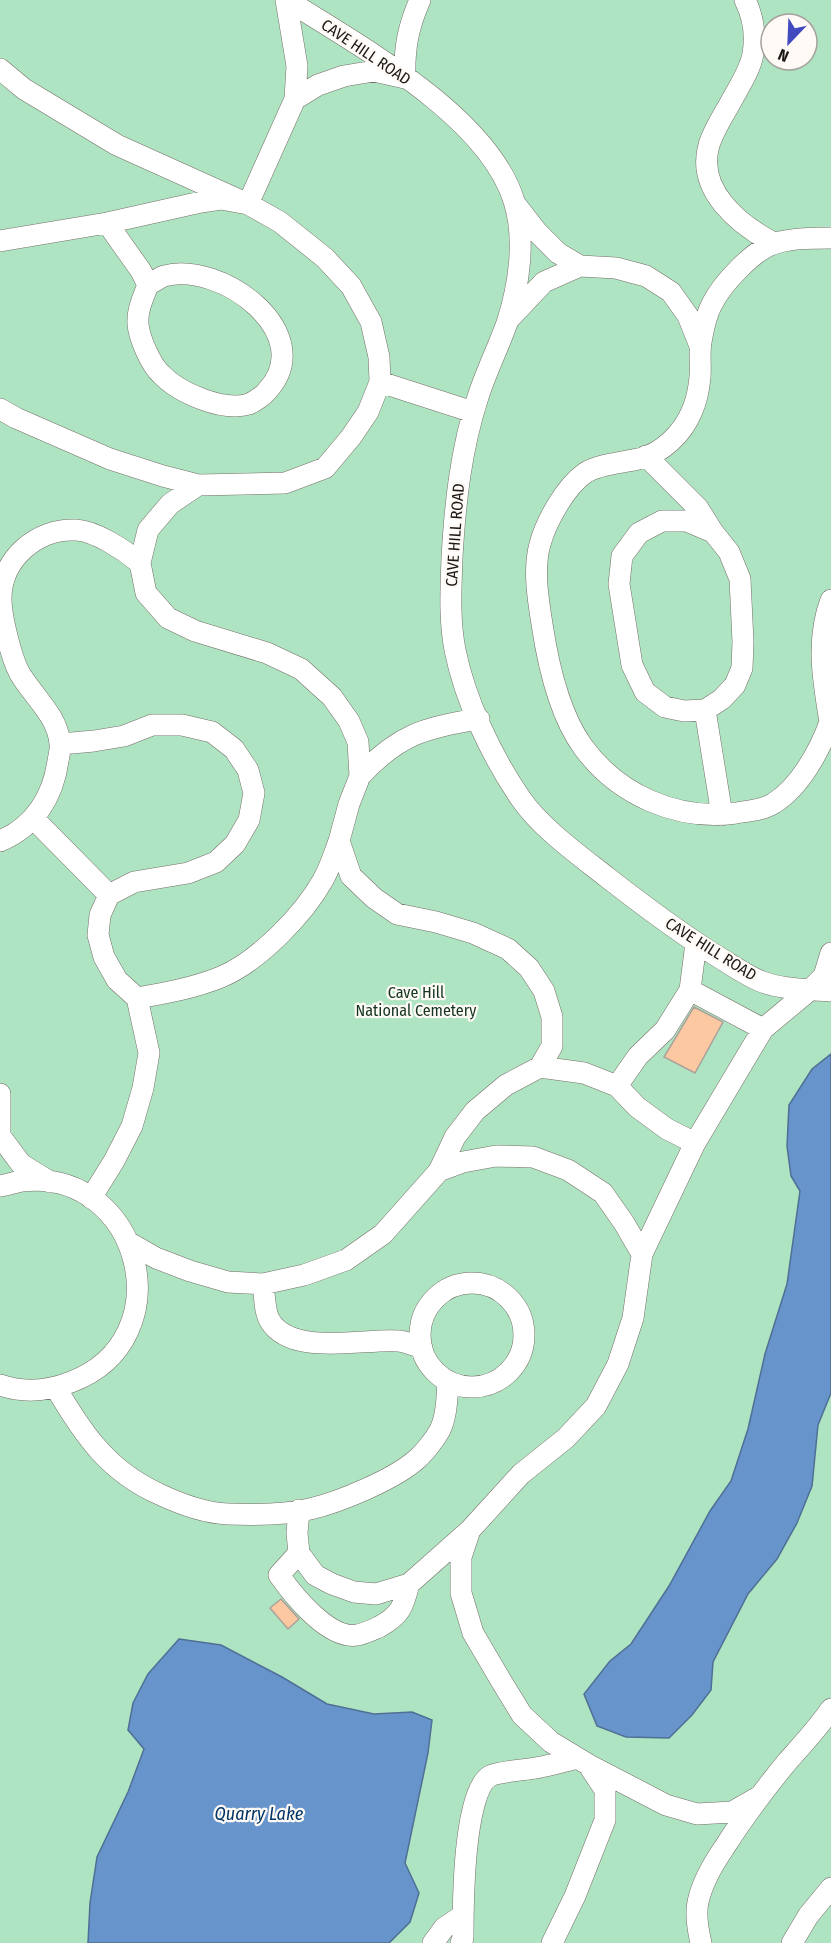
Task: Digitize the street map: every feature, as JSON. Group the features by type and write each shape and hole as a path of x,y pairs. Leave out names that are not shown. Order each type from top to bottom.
{"street":[{"name":"CAVE HILL ROAD","path":"286,0 405,78 462,124 486,150 503,175 514,203 520,242 517,282 508,321 468,428 455,510 451,582 451,614 455,648 462,678 493,751 522,801 545,825 581,857 696,943 760,981 780,987 821,990"},
{"path":"248,204 296,99 297,66 286,0"},
{"path":"296,99 318,85 344,76 374,71 405,78 404,52 412,18 420,0"},
{"path":"745,0 754,31 753,54 709,145 707,170 716,194 730,212 752,232 774,243"},
{"path":"0,69 33,95 117,145 248,204 280,222 325,258 351,286 371,322 380,357 380,382 362,420 351,437 325,468 285,483 198,485 110,459 5,415"},
{"path":"0,242 221,199 248,204"},
{"path":"514,203 537,232 558,253 579,266"},
{"path":"107,223 141,271 148,285 140,305 138,326 145,348 159,373 179,389 204,400 224,405 249,404 268,390 281,369 282,343 272,323 257,305 237,290 212,278 186,275 164,276 148,285"},
{"path":"831,238 807,238 774,243 749,258 712,303 700,346 700,378 693,410 681,433 659,450 640,459 615,463 585,472 566,492 552,516 540,545 537,571 538,602 551,670 569,726 583,748 604,771 633,793 663,807 698,814 722,815 772,805 788,793 802,777 831,725 822,660 822,633 831,600"},
{"path":"508,321 544,282 579,266 616,268 646,276 671,292 688,316 700,346"},
{"path":"380,382 473,412"},
{"path":"646,456 698,508 729,552 740,579 742,668 735,685 722,699 705,711 684,711 665,707 645,692 632,665 619,584 622,556 639,533 662,521 687,521 713,532"},
{"path":"198,485 170,504 148,530 140,563 146,593 168,618 195,631 267,653 301,669 332,697 349,721 358,742 360,776"},
{"path":"0,841 14,835 33,818 49,797 57,770 61,744 55,721 20,675 11,651 1,600 4,575 16,557 31,542 51,533 77,530 123,549 140,563"},
{"path":"0,668 20,675"},
{"path":"705,711 722,815"},
{"path":"137,998 194,987 224,976 279,936 305,906 324,879 339,842 349,804 360,776 376,759 400,740 424,730 479,719"},
{"path":"61,744 124,736 152,725 182,725 212,732 234,749 248,770 254,793 249,820 235,844 216,862 188,873 134,882 109,895 100,915 98,935 104,957 117,980 137,998 149,1053 143,1088 132,1126 91,1198"},
{"path":"33,818 109,895"},
{"path":"128,1242 156,1258 228,1282 263,1284 304,1275 346,1260 383,1234 439,1172 455,1137 475,1111 506,1085 540,1067 552,1046 552,1017 544,991 530,968 508,949 473,933 397,914 389,909 351,876 339,842"},
{"path":"617,1086 638,1056 665,1030 690,990 696,943"},
{"path":"299,1510 297,1533 299,1553 315,1575 354,1592 376,1594 409,1584 470,1530 521,1474 566,1438 596,1406 618,1364 633,1318 642,1254 695,1143 763,1029 821,990 831,953"},
{"path":"690,990 763,1029"},
{"path":"540,1067 584,1073 617,1086 637,1107 667,1130 695,1143"},
{"path":"0,1094 1,1138 21,1164 51,1182"},
{"path":"439,1172 463,1162 496,1156 533,1156 568,1170 603,1193 624,1222 642,1254"},
{"path":"0,1186 23,1181 51,1182 72,1188 91,1198 113,1217 128,1242 137,1272 137,1303 127,1332 110,1358 85,1377 56,1388 29,1391 0,1385"},
{"path":"466,1283 484,1284 500,1291 513,1303 522,1318 525,1336 521,1353 512,1369 499,1380 482,1386 465,1387 448,1381 427,1361 422,1348 420,1330 425,1313 435,1299 449,1288 466,1283"},
{"path":"263,1284 270,1320 279,1331 294,1338 333,1344 402,1341 422,1348"},
{"path":"56,1388 77,1424 101,1454 129,1477 157,1493 191,1507 227,1514 277,1513 310,1509 386,1479 418,1459 440,1430 446,1408 448,1381"},
{"path":"470,1530 461,1557 461,1593 473,1633 522,1714 551,1742 583,1762 666,1805 697,1814 732,1812 760,1796"},
{"path":"299,1553 279,1575 293,1594 340,1634 356,1636 392,1620 403,1608 409,1584"},
{"path":"701,1943 697,1903 718,1856 742,1818 815,1732 831,1709"},
{"path":"460,1943 463,1938 468,1835 473,1807 480,1787 490,1776 583,1762"},
{"path":"552,1943 575,1896 605,1820 605,1790 583,1762"},
{"path":"792,1943 808,1916 831,1888"},
{"path":"432,1943 444,1928 463,1915"}],"green space":[{"name":"Cave Hill National Cemetery","path":"0,0 831,0 831,1943 0,1943"}],"water":[{"path":"831,1054 831,1393 818,1425 812,1486 797,1523 777,1559 748,1594 713,1662 711,1690 692,1715 669,1738 626,1737 597,1726 584,1694 610,1661 631,1644 669,1586 710,1511 731,1481 748,1429 765,1354 787,1284 800,1191 791,1176 787,1146 789,1105 812,1069"},
{"name":"Quarry Lake","path":"179,1639 221,1645 327,1704 374,1714 412,1712 432,1720 428,1753 405,1863 419,1893 410,1922 389,1943 88,1943 90,1903 97,1857 128,1792 144,1749 128,1730 133,1703 148,1674"}],"building":[{"path":"694,1007 723,1022 695,1073 664,1057"},
{"path":"281,1599 299,1619 288,1629 270,1608"}]}
